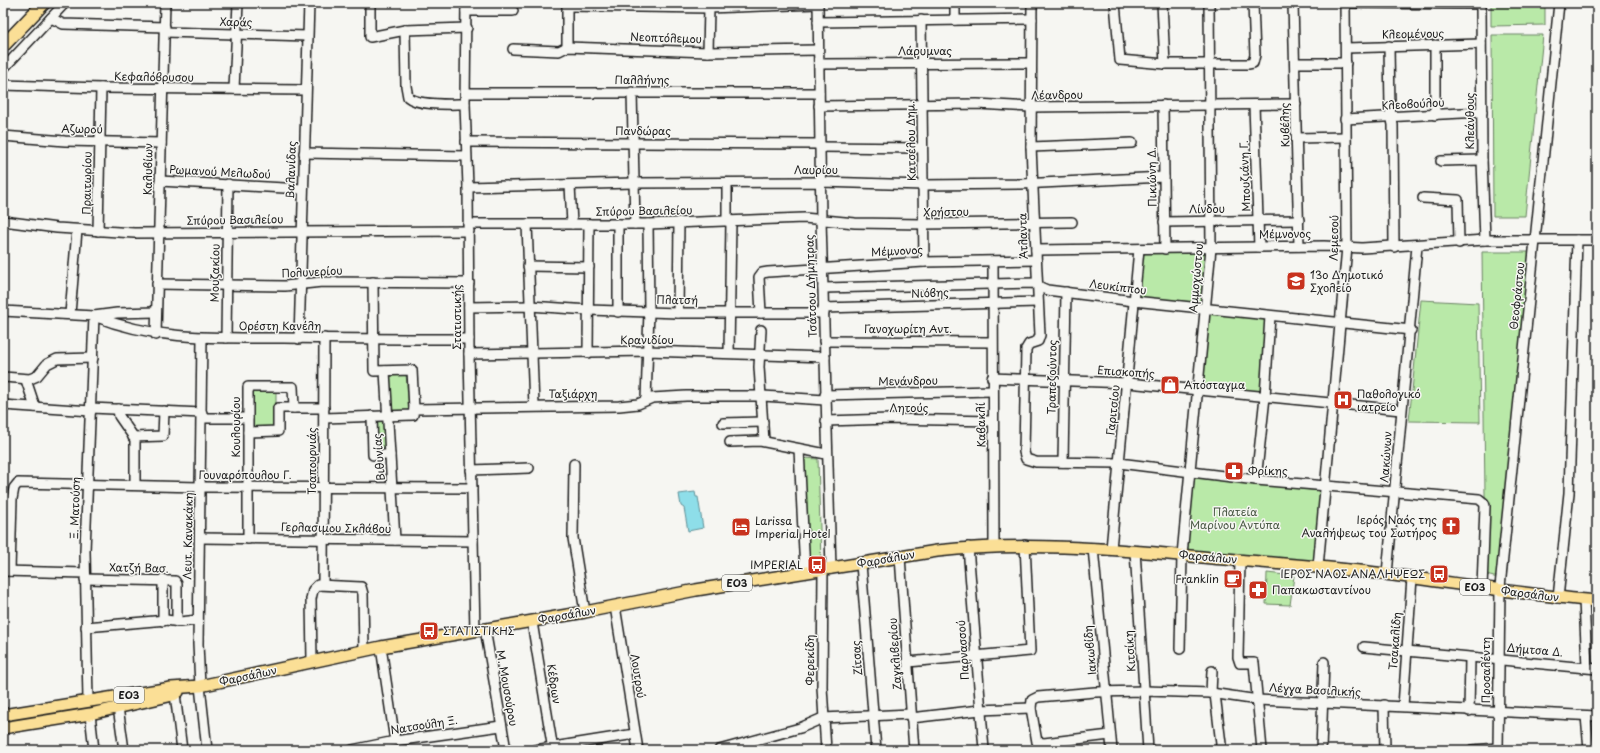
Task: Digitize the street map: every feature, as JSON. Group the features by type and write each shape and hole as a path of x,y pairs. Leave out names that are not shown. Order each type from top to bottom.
{"highway":[{"path":"3,46 44,3"}],"main road":[{"name":"Φαρσάλων","path":"3,728 90,714 200,686 364,651 805,572 968,548 1025,545 1111,549 1182,555 1387,574 1482,588 1597,602"},
{"name":"Φαρσάλων","path":"3,715 171,688 179,691"}],"street":[{"path":"3,68 65,3"},
{"name":"Καλυβίων","path":"156,335 165,3"},
{"path":"234,89 238,3"},
{"name":"Βαλανίδας","path":"299,338 302,189 309,3"},
{"path":"370,3 370,37 405,30 466,28"},
{"path":"955,3 955,20"},
{"name":"Άτλαντα","path":"1032,3 1030,107 1040,335 1038,341 1029,344 1026,347 1024,378 1024,452 1026,459 1036,462 1063,462"},
{"path":"1115,3 1120,60 1164,64 1253,63 1255,55 1253,3"},
{"path":"1162,3 1164,64"},
{"name":"Αμμοχώστου","path":"1180,649 1182,555 1211,248 1210,3"},
{"name":"Κυβέλης","path":"1293,3 1299,246"},
{"path":"1345,3 1481,3"},
{"name":"Λεμεσού","path":"1318,567 1327,486 1347,247 1345,3"},
{"name":"Κλεάνθους","path":"1481,3 1482,160 1485,240"},
{"name":"Θεοφράστου","path":"1499,590 1559,3"},
{"path":"567,47 567,4 709,8 818,4"},
{"name":"Τσάτσου Δήμητρας","path":"818,4 821,220 825,356 827,569"},
{"path":"466,7 513,11"},
{"name":"Στατιστικής","path":"466,7 465,104 468,187 468,339 473,541 480,630"},
{"path":"708,52 709,8"},
{"name":"Χαράς","path":"51,18 63,24 236,34 307,36"},
{"path":"818,22 1032,19"},
{"name":"Κατσέλου Δημ.","path":"922,20 924,262"},
{"path":"405,30 406,86 408,97 412,100 428,103 465,104"},
{"name":"Κλεομένους","path":"1346,48 1481,44"},
{"path":"1435,45 1435,115"},
{"path":"1389,46 1393,125 1394,247"},
{"name":"Νεοπτόλεμου","path":"513,49 559,51 567,47 708,52 818,50"},
{"path":"1295,63 1346,62"},
{"name":"Λάρυμνας","path":"819,64 1031,63"},
{"name":"Κεφαλόβρυσου","path":"3,85 162,89 305,90"},
{"name":"Πραιτωρίου","path":"98,231 102,88"},
{"path":"632,92 635,224"},
{"name":"Παλλήνης","path":"465,93 819,93"},
{"name":"Λέανδρου","path":"819,106 977,104 1030,107 1296,104"},
{"name":"Πικιώνη Δ.","path":"1163,105 1165,249"},
{"name":"Μπουζιάνη Γ.","path":"1254,105 1259,247"},
{"name":"Κλεοβούλου","path":"1345,119 1392,118 1482,112"},
{"name":"Αζωρού","path":"3,136 52,141 161,143"},
{"path":"1297,138 1345,137"},
{"name":"Πανδώρας","path":"466,142 820,145 922,148"},
{"path":"1031,147 1132,143"},
{"path":"304,153 466,156"},
{"path":"1441,161 1482,160"},
{"name":"Λαυρίου","path":"468,187 634,182 821,182 924,185 1033,183 1164,177"},
{"name":"Ρωμανού Μελωδού","path":"160,180 302,189"},
{"path":"727,183 729,221 729,353"},
{"name":"Μουζακίου","path":"226,338 228,184"},
{"path":"570,185 572,224"},
{"path":"1423,198 1458,200 1460,243"},
{"name":"Σπύρου Βασιλείου","path":"3,220 77,230 159,233 468,227 527,224 648,224 800,218 821,220"},
{"name":"Χρήστου","path":"821,220 924,224 1072,222"},
{"name":"Λίνδου","path":"1164,222 1299,220"},
{"path":"678,313 680,222"},
{"path":"527,224 534,406"},
{"path":"588,353 590,224"},
{"path":"618,224 618,312"},
{"path":"646,400 649,311 648,224"},
{"path":"70,314 77,230"},
{"name":"Μέμνονος","path":"1036,250 1299,246 1394,247 1485,240 1597,240"},
{"path":"1558,598 1569,494 1577,240"},
{"name":"Λακώνων","path":"1387,574 1401,410 1411,330 1417,246"},
{"name":"Γαριτσίου","path":"1111,549 1118,463 1128,383 1139,249"},
{"name":"Μέμνονος","path":"761,313 760,274 768,272 924,262 1036,260"},
{"name":"Καβακλί","path":"993,261 992,421 994,546"},
{"path":"528,266 589,267"},
{"name":"Πολυνερίου","path":"157,284 285,286 322,282 373,282 469,284"},
{"path":"373,282 374,371 412,370 414,409"},
{"name":"Λευκίππου","path":"823,288 1037,284 1042,289 1134,301 1411,330"},
{"name":"Τραπεζούντος","path":"1063,462 1066,292"},
{"name":"Νιόβης","path":"823,311 1038,302"},
{"name":"Πλατσή","path":"469,307 530,306 618,312 649,311 678,313 823,311"},
{"name":"Ορέστη Κανέλη","path":"3,311 94,316 117,313 156,312"},
{"name":"Ορέστη Κανέλη","path":"94,316 120,326 156,335 202,338 468,339"},
{"name":"Ξ. Ματούση","path":"88,701 85,576 94,316"},
{"path":"1256,480 1270,316"},
{"path":"761,330 760,355 764,441"},
{"name":"Λευτ. Κανακάκη","path":"202,338 198,620 200,686 207,750"},
{"name":"Τσαπουρνιάς","path":"323,584 324,338"},
{"name":"Γανοχωρίτη Αντ.","path":"824,341 992,342"},
{"name":"Κρανιδίου","path":"469,354 648,352 825,356"},
{"path":"3,377 26,380 37,376 47,364 57,359 93,358"},
{"name":"Βιθυνίας","path":"385,371 395,540"},
{"name":"Επισκοπής","path":"992,378 1128,383 1401,410"},
{"path":"26,380 36,407"},
{"name":"Κουλουρίου","path":"248,539 248,387 293,387 294,408"},
{"name":"Μενάνδρου","path":"825,397 992,391"},
{"name":"Ταξιάρχη","path":"324,418 413,415 414,409 470,409 534,406 619,406 638,404 656,397 825,397"},
{"path":"3,405 164,411 202,416 248,418"},
{"path":"248,432 278,431 278,408 324,408"},
{"path":"118,409 119,416 135,442 135,485"},
{"path":"133,437 163,436 164,411"},
{"path":"372,416 373,455 390,455"},
{"name":"Λητούς","path":"826,421 890,419 992,421"},
{"path":"723,423 763,422"},
{"path":"730,442 764,441 826,454"},
{"path":"799,449 805,572"},
{"path":"1063,462 1118,463 1256,480 1475,498 1482,501 1485,511 1482,588"},
{"path":"574,464 573,538 585,612"},
{"path":"471,470 529,468"},
{"name":"Γουναρόπουλου Γ.","path":"6,571 12,499 14,488 18,483 200,487 472,488"},
{"name":"Γερλασιμου Σκλάβου","path":"200,538 473,541"},
{"path":"908,662 1030,651 1025,545"},
{"name":"Παρνασσού","path":"968,548 975,656 984,750"},
{"name":"Ιακωβίδη","path":"1094,548 1105,692 1112,750"},
{"name":"Κιτσίκη","path":"1135,551 1148,750"},
{"name":"Ζαγκλιβερίου","path":"900,557 914,750"},
{"path":"1240,560 1238,657 1240,663 1254,662 1262,750"},
{"name":"Ζίτσας","path":"862,564 876,750"},
{"name":"Φερεκίδη","path":"826,750 823,718 827,569"},
{"name":"Χατζή Βασ.","path":"6,571 174,580 177,584 177,622"},
{"name":"Τσακαλίδη","path":"1403,706 1412,578"},
{"path":"162,621 163,579"},
{"path":"312,661 311,599 313,590 318,585 323,584 361,586 364,651"},
{"name":"Προσαλέντη","path":"1498,749 1499,590"},
{"path":"1584,600 1587,667"},
{"name":"Λουτρού","path":"615,606 638,750"},
{"path":"86,627 162,621 177,622 198,620"},
{"name":"Κέδρων","path":"532,622 553,749"},
{"name":"Μ. Μουσούρου","path":"480,630 506,750"},
{"name":"Δήμτσα Δ.","path":"1364,647 1470,658 1498,658 1597,669"},
{"path":"381,648 395,741"},
{"path":"1470,658 1470,711"},
{"path":"1321,750 1324,703 1324,662"},
{"path":"1212,671 1213,693 1221,744 1220,750"},
{"path":"179,691 182,750"},
{"name":"Λέγγα Βασιλικής","path":"719,750 800,728 823,718 873,714 911,716 980,710 1105,692 1145,691 1213,693 1258,700 1597,716"},
{"path":"1032,703 1035,738 1039,742 1110,735"},
{"path":"1384,705 1385,750"},
{"path":"118,707 124,750"},
{"path":"90,714 94,750"},
{"path":"1586,716 1589,750"},
{"name":"Νατσούλη Ξ.","path":"352,750 395,741 501,726"},
{"path":"535,750 553,749 635,734"},
{"path":"1472,750 1498,749"}],"green space":[{"path":"1491,3 1545,3 1545,25 1491,26"},
{"path":"1492,35 1543,35 1525,216 1493,216"},
{"path":"1211,248 1206,309 1270,316 1265,397 1197,390 1205,309 1134,301 1139,249"},
{"path":"1482,252 1531,252 1498,578 1486,575"},
{"path":"1421,300 1478,303 1480,422 1409,421"},
{"path":"406,374 408,412 390,411 389,376"},
{"path":"252,389 276,389 276,428 252,428"},
{"path":"383,419 385,448 376,447 377,420"},
{"path":"804,458 818,459 821,563 807,564"},
{"name":"Πλατεία Μαρίνου Αντύπα","path":"1189,477 1321,491 1315,562 1184,551"},
{"path":"1267,573 1294,576 1290,605 1266,604"}],"water":[{"path":"695,492 696,497 698,497 703,528 688,531 684,508 681,506 679,494"}],"place":[{"name":"13ο Δημοτικό Σχολείο","path":"1296,281"},
{"name":"Απόσταγμα","path":"1170,385"},
{"name":"Παθολογικό ιατρείο","path":"1343,400"},
{"name":"Φρίκης","path":"1234,471"},
{"name":"Ιερός Ναός της Αναλήψεως του Σωτήρος","path":"1451,526"},
{"name":"Larissa Imperial Hotel","path":"741,527"},
{"name":"IMPERIAL","path":"817,565"},
{"name":"ΙΕΡΟΣ ΝΑΟΣ ΑΝΑΛΗΨΕΩΣ","path":"1439,574"},
{"name":"Franklin","path":"1233,579"},
{"name":"Παπακωσταντίνου","path":"1258,590"},
{"name":"ΣΤΑΤΙΣΤΙΚΗΣ","path":"429,631"}]}
